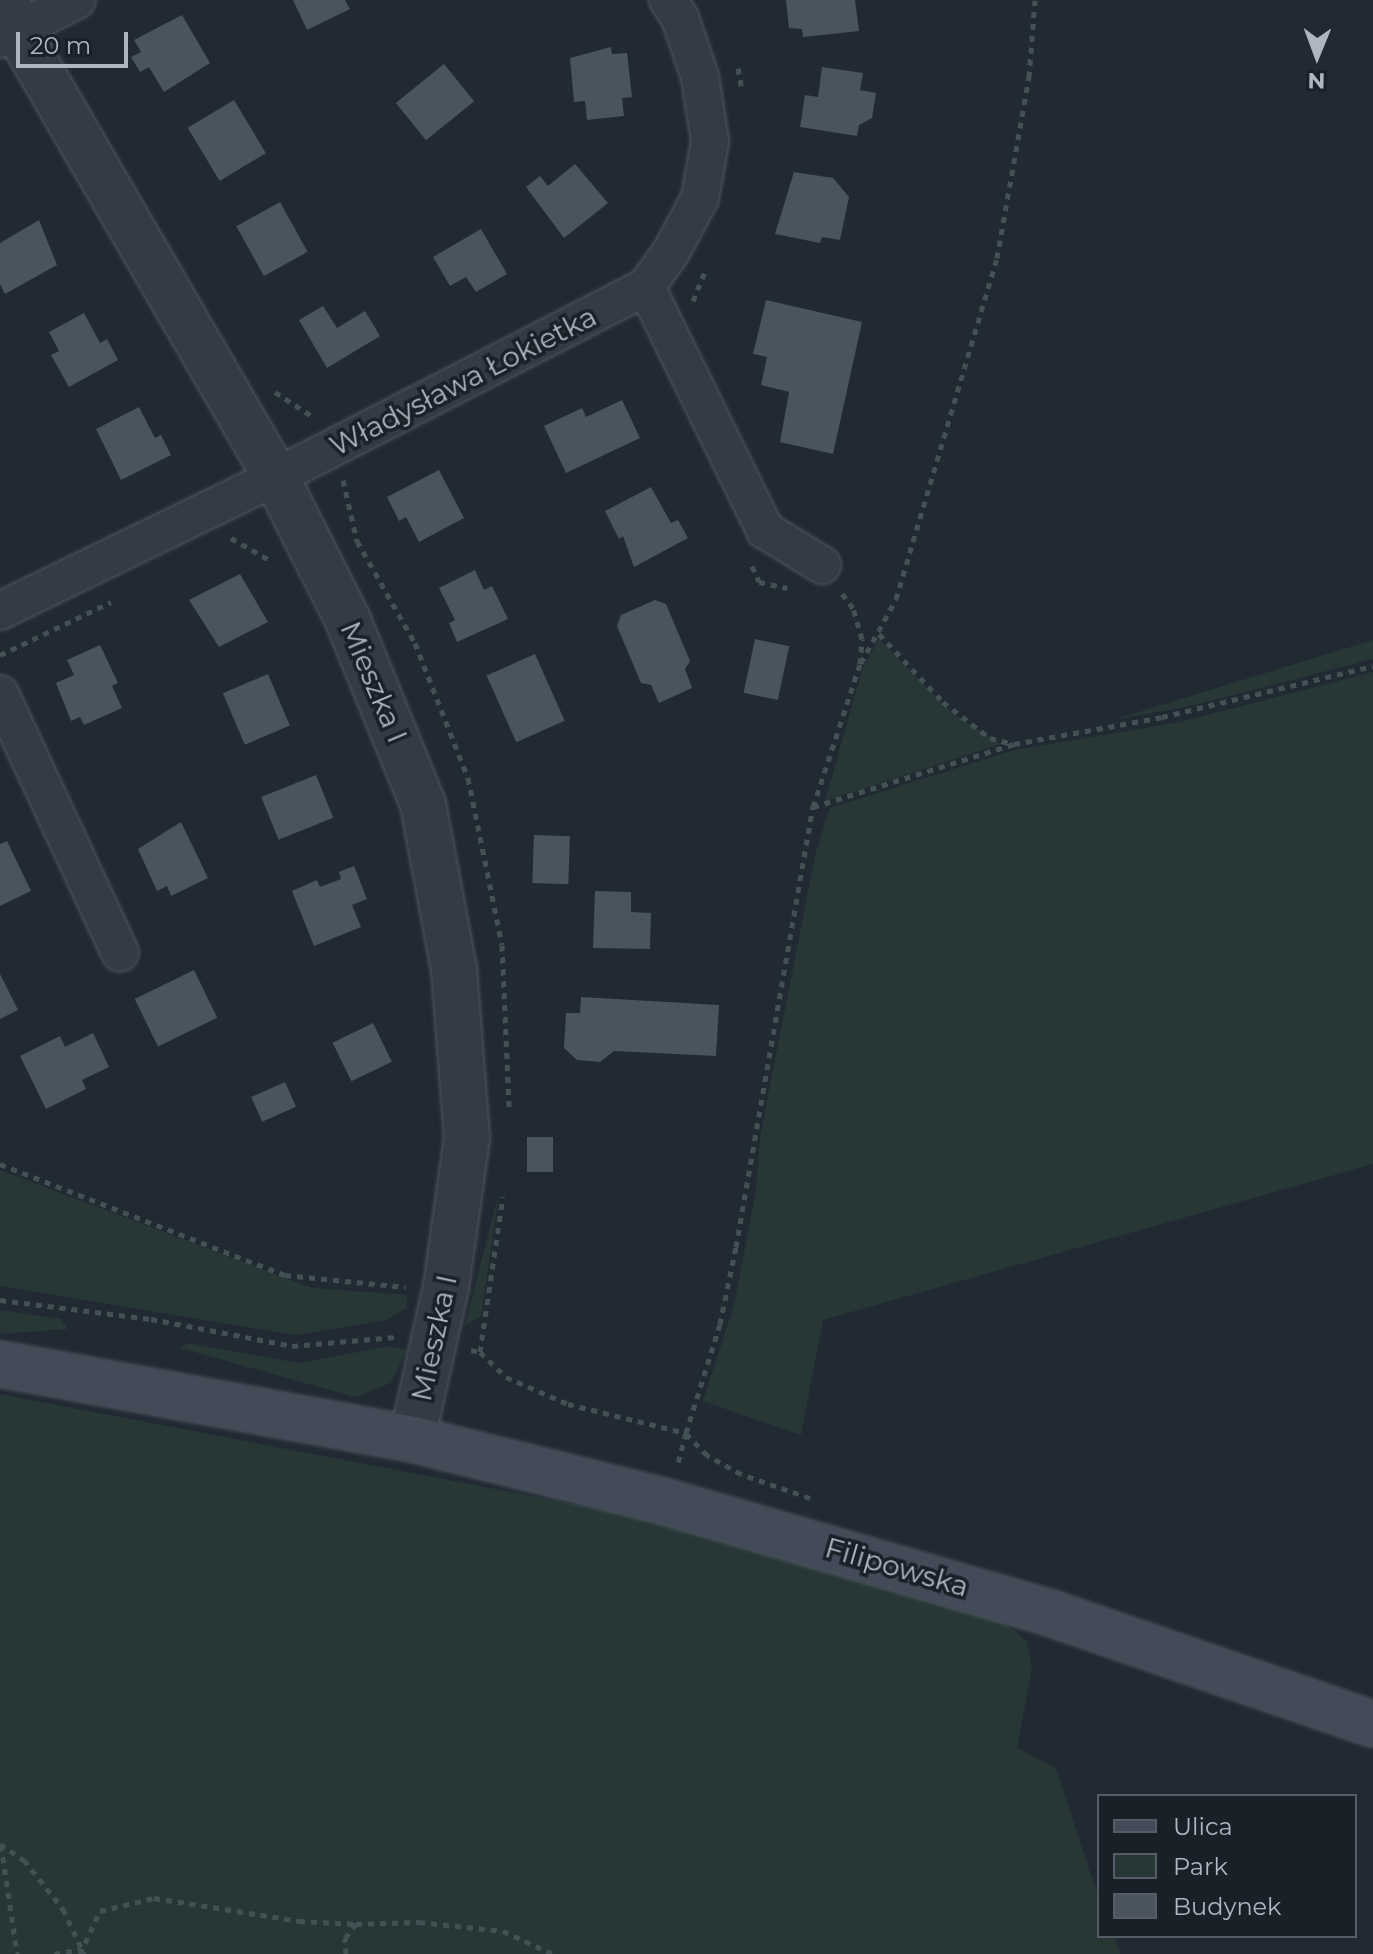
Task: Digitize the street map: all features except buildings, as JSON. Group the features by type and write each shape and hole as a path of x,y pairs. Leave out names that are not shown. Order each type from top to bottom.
{"main road":[{"name":"Filipowska","path":"0,1364 412,1439 666,1502 917,1572 1186,1656 1373,1724"}],"street":[{"path":"8,24 77,0"},
{"path":"668,0 680,18 700,77 710,141 700,198 646,287 765,530 822,565"},
{"name":"Mieszka I","path":"8,24 276,477 397,732 423,804 441,880 465,1058 467,1138 435,1342 412,1439"},
{"name":"Władysława Łokietka","path":"0,611 276,477 646,287"},
{"path":"0,694 120,953"}],"path":[{"path":"860,664 896,599 997,258 1029,77 1035,0"},
{"path":"315,419 329,414"},
{"path":"345,484 358,476"},
{"path":"214,507 232,539 279,565"},
{"path":"748,556 759,582 789,589"},
{"path":"686,1433 729,1278 813,807 860,664 862,639 853,608 822,565"},
{"path":"879,634 943,702 990,738 1014,744"},
{"path":"813,807 1014,744 1162,717 1373,666"},
{"path":"0,1164 285,1275 414,1287 411,1300"},
{"path":"0,1300 151,1319 292,1346 403,1336 435,1342"},
{"path":"480,1352 506,1377 568,1404 686,1433 707,1455 741,1474 819,1501"},
{"path":"1,1845 24,1860 63,1909 82,1952"},
{"path":"1,1845 17,1954"},
{"path":"82,1952 100,1911 154,1898 299,1921 466,1924 503,1931 553,1954"},
{"path":"346,1954 345,1938 356,1924"},
{"path":"54,1954 82,1952"}],"green space":[{"path":"879,639 951,712 1001,744 825,801 863,667"},
{"path":"1373,640 1373,659 1191,706 1112,720"},
{"path":"1373,672 1373,1164 823,1320 801,1435 703,1401 734,1305 756,1191 760,1136 816,852 830,808 1014,750 1180,722"},
{"path":"0,1170 312,1288 408,1295 406,1308 387,1320 296,1335 0,1286"},
{"path":"500,1188 481,1317 465,1325"},
{"path":"0,1310 61,1319 68,1329 0,1334"},
{"path":"187,1343 299,1363 390,1346 407,1350 391,1383 355,1397 180,1348"},
{"path":"0,1394 626,1514 914,1593 1006,1624 1027,1641 1032,1668 1017,1748 1056,1768 1097,1894 1097,1938 1115,1938 1120,1954 0,1954"}]}
